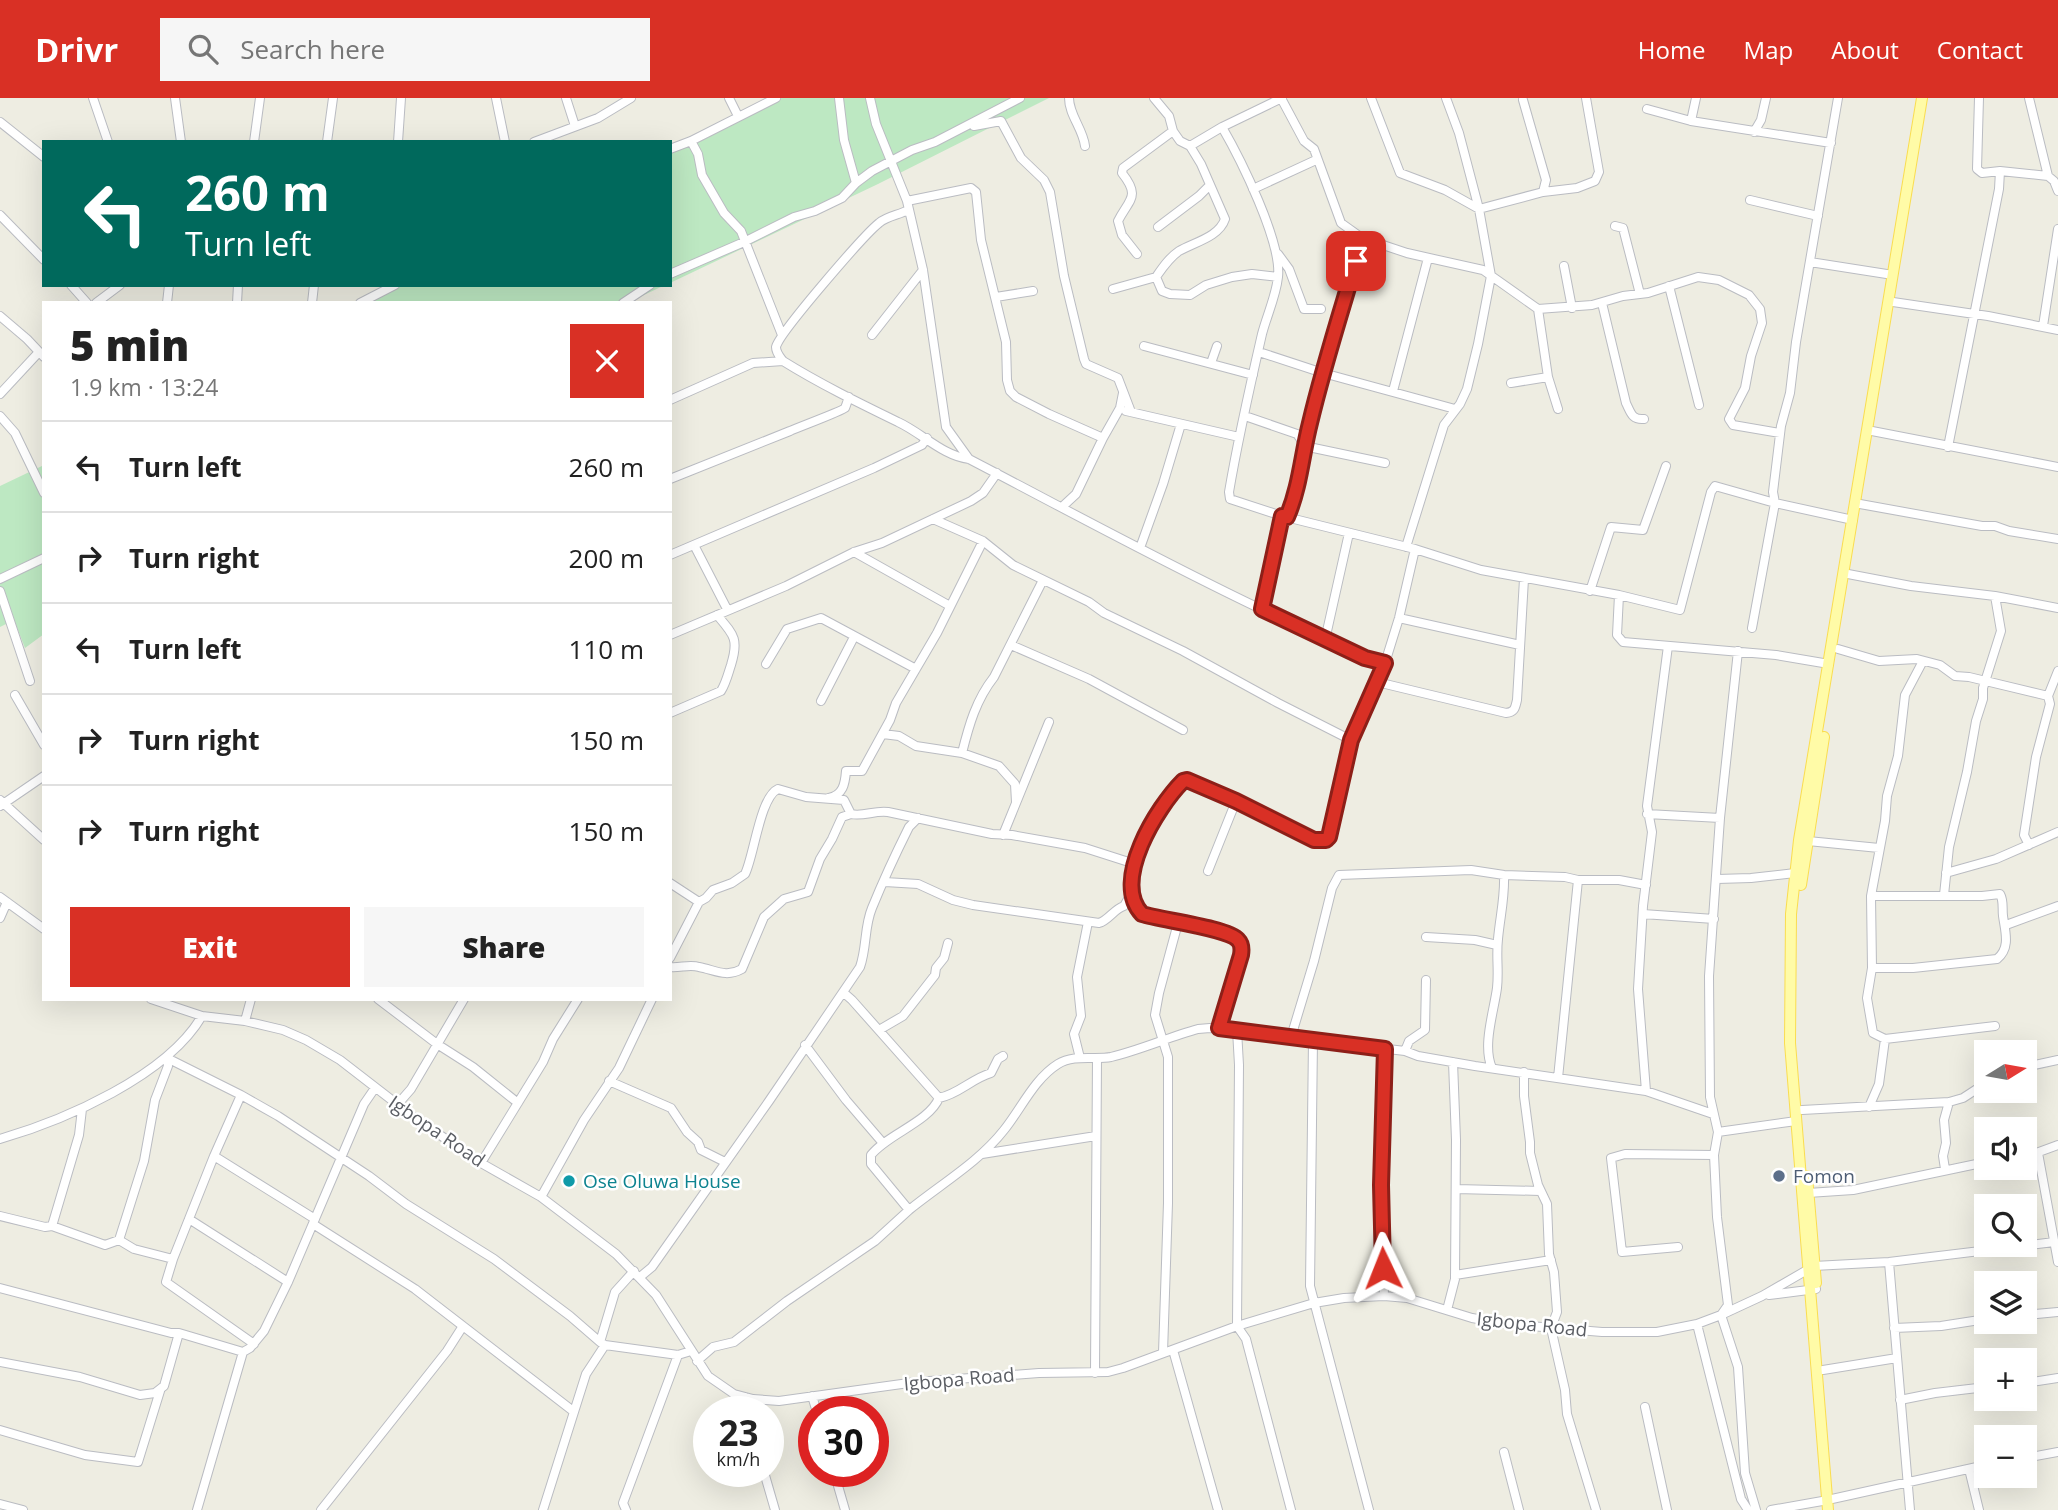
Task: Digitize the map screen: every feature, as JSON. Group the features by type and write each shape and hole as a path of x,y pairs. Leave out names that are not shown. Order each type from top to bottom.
{"main road":[{"path":"1830,1505 1813,1289 1796,1121 1789,991 1791,915 1795,873 1829,664 1924,98"},
{"path":"1811,1268 1796,1017 1797,915 1924,98"},
{"path":"1813,1289 1823,1370 1830,1505"}],"street":[{"path":"93,98 107,140"},
{"path":"175,98 181,140"},
{"path":"254,140 260,98"},
{"path":"327,140 333,98"},
{"path":"398,140 401,98"},
{"path":"496,98 505,140"},
{"path":"566,98 575,126"},
{"path":"552,138 605,115 631,98"},
{"path":"729,98 738,116"},
{"path":"672,148 776,98"},
{"path":"839,98 849,165 858,178"},
{"path":"870,98 876,124 907,205 923,270 946,427 970,458"},
{"path":"672,273 842,198 858,178 1020,98"},
{"path":"1069,98 1070,108 1085,146"},
{"path":"1113,289 1128,287 1156,277 1163,265 1179,252 1220,230 1225,219 1201,164 1190,146 1180,141 1173,131 1169,116 1154,98"},
{"path":"1190,146 1282,98 1304,141 1314,149 1341,223 1362,238 1428,258 1478,268 1538,309 1572,308 1602,303 1698,277 1725,282 1749,295 1762,314 1745,388 1729,419 1733,425 1780,433"},
{"path":"1371,98 1399,173 1445,190 1479,209 1543,192 1577,188 1595,181 1599,172 1586,98"},
{"path":"885,881 918,884 953,900 973,905 1088,922 1105,921 1126,904 1131,894 1135,864 1147,830 1166,802 1183,781 1187,780 1314,840 1326,840 1329,837 1351,740 1385,663 1399,618 1411,548 1444,425 1460,404 1470,376 1491,276 1479,209 1459,132 1446,98"},
{"path":"1691,121 1696,98"},
{"path":"1754,132 1761,120 1766,98"},
{"path":"1752,628 1775,503 1773,492 1780,433 1790,393 1796,342 1838,98"},
{"path":"1979,98 1977,169 1982,173 2000,171 2048,176 2054,181 2058,191"},
{"path":"2029,98 2048,176"},
{"path":"1523,100 1546,180 1543,192"},
{"path":"1006,107 1001,121 1021,158 1044,180 1050,192 1064,276 1086,364 1118,378 1131,412"},
{"path":"1647,109 1691,121 1831,143"},
{"path":"965,127 1001,121"},
{"path":"0,122 42,155"},
{"path":"1222,127 1246,170 1275,248 1289,269 1304,309 1321,309"},
{"path":"1136,254 1122,235 1118,221 1133,196 1132,187 1122,173 1123,168 1173,131"},
{"path":"691,141 698,154 702,175 724,213 741,231 782,335"},
{"path":"1159,142 1180,141"},
{"path":"1253,189 1316,160"},
{"path":"1948,447 1998,197 2000,171"},
{"path":"1158,227 1209,186"},
{"path":"1103,438 1038,409 1010,391 1006,342 981,240 976,192 971,188 955,190 907,205 869,232 782,335 776,347 783,361 950,453 970,458 1199,580 1365,658 1385,663"},
{"path":"1750,200 1818,216"},
{"path":"0,215 42,256"},
{"path":"1615,226 1623,228 1627,238 1640,294"},
{"path":"2043,326 2058,229"},
{"path":"1262,609 1284,517 1302,465 1304,446 1323,373 1362,238"},
{"path":"1275,248 1278,277 1239,437 1230,499 1284,517 1411,548 1482,570 1680,610 1711,492 1715,486 1775,503 1853,520"},
{"path":"1393,391 1428,258"},
{"path":"1810,262 1893,275"},
{"path":"1564,266 1572,308"},
{"path":"872,335 923,270"},
{"path":"1156,277 1162,291 1180,295 1190,295 1206,285 1231,277 1252,274 1278,277"},
{"path":"1670,286 1699,405"},
{"path":"73,287 85,301"},
{"path":"99,301 117,287"},
{"path":"364,301 391,287"},
{"path":"626,301 647,287"},
{"path":"996,297 1034,291"},
{"path":"1893,302 2058,330"},
{"path":"1602,303 1626,403 1633,417 1637,420 1644,419"},
{"path":"1538,309 1548,377 1558,409"},
{"path":"0,316 41,355 28,360 0,394"},
{"path":"1144,346 1254,375"},
{"path":"1211,363 1217,346"},
{"path":"1259,352 1323,373 1455,409"},
{"path":"672,399 753,363 783,361"},
{"path":"1511,383 1548,377"},
{"path":"1062,507 1076,494 1120,408 1123,393"},
{"path":"672,478 840,412 849,397"},
{"path":"1120,408 1239,437"},
{"path":"0,416 15,433 42,489"},
{"path":"1245,416 1297,434 1304,446 1385,463"},
{"path":"1140,548 1181,424"},
{"path":"1872,431 2058,467"},
{"path":"672,554 874,468 922,445 927,438"},
{"path":"1590,591 1611,527 1643,530 1666,466"},
{"path":"672,634 933,519 983,493 997,473"},
{"path":"39,483 42,478"},
{"path":"1860,504 2058,539"},
{"path":"933,519 982,541 1013,565 1089,601 1104,613 1184,651 1351,740"},
{"path":"1325,640 1349,533"},
{"path":"826,799 838,795 845,784 846,771 862,771 865,768 896,703 950,606 982,541"},
{"path":"694,545 727,609"},
{"path":"854,552 950,606"},
{"path":"0,579 42,561"},
{"path":"1849,574 2058,608"},
{"path":"1377,682 1512,713 1517,700 1524,579"},
{"path":"962,753 971,716 1011,645 1043,580"},
{"path":"0,591 30,681"},
{"path":"1619,596 1618,638 1623,642 1738,651 1829,664"},
{"path":"1944,895 1953,826 1983,699 1983,688 2001,631 1995,596"},
{"path":"672,712 721,691 724,685 737,648 730,632 717,615"},
{"path":"766,664 787,629 821,618 916,669"},
{"path":"1399,618 1520,645"},
{"path":"821,701 854,637"},
{"path":"1011,645 1089,679 1183,730"},
{"path":"1646,1091 1638,989 1652,832 1652,824 1647,814 1668,646"},
{"path":"1838,649 1879,660 1923,660 1940,666 1955,676 2048,696"},
{"path":"1738,651 1720,818 1709,976 1710,1097 1718,1132 1714,1155 1717,1217 1728,1305 1721,1315 1738,1367 1745,1473 1756,1510"},
{"path":"1923,660 1905,695 1898,756 1887,796 1871,896 1872,968 1867,998 1871,1029 1875,1035 1885,1040 1995,1026"},
{"path":"2029,845 2024,835 2036,757 2050,704 2048,696 2058,671"},
{"path":"15,695 42,742"},
{"path":"1003,835 1049,722"},
{"path":"883,733 899,736 916,746 962,753 999,766 1015,784 1016,802"},
{"path":"42,777 2,804 42,838"},
{"path":"672,954 699,902 713,890 732,883 745,874 755,836 774,790 806,797 844,800 851,814"},
{"path":"1208,872 1236,801"},
{"path":"672,967 697,966 730,974 742,969 764,917 784,899 808,892 820,859 842,817 851,814 857,816 879,811 1085,848 1135,864"},
{"path":"1647,814 1720,818"},
{"path":"543,1510 586,1374 603,1343 615,1292 637,1274 652,1267 844,993 863,958 866,927 872,908 909,827 918,818"},
{"path":"1946,873 2029,845 2058,832"},
{"path":"1808,841 1879,848"},
{"path":"1291,1037 1332,888 1339,875 1464,870 1578,880 1607,879 1646,885"},
{"path":"1717,879 1795,873"},
{"path":"1492,1068 1489,1057 1492,1015 1499,978 1497,945 1504,898 1504,875"},
{"path":"1558,1078 1578,880"},
{"path":"672,884 699,902"},
{"path":"1131,894 1142,914 1213,929 1236,937 1240,943 1241,955 1219,1028"},
{"path":"1871,896 2000,894 2006,925 2006,942 2001,957 1997,959 1913,968 1872,968"},
{"path":"0,918 4,899 42,928"},
{"path":"2006,925 2058,906"},
{"path":"1643,914 1714,919"},
{"path":"1080,1058 1074,1034 1081,1016 1077,977 1088,922"},
{"path":"1163,1353 1168,1056 1155,1015 1178,923"},
{"path":"1426,937 1475,940 1497,945"},
{"path":"879,1030 903,1016 944,958 948,943"},
{"path":"1405,1051 1409,1041 1425,1030 1426,980"},
{"path":"844,993 939,1098"},
{"name":"Igbopa Road","path":"157,1001 202,1016 245,1021 283,1030 340,1060 397,1105 481,1163 541,1197 616,1254 656,1295 708,1376 718,1385 741,1396"},
{"path":"245,1021 250,1001"},
{"path":"381,1001 437,1044 473,1066 518,1103"},
{"path":"397,1105 411,1089 463,1001"},
{"path":"481,1163 577,1001"},
{"path":"541,1197 608,1081 619,1068 651,1001"},
{"path":"0,1139 82,1109 167,1058 191,1034 202,1016"},
{"path":"697,1361 713,1347 734,1342 787,1301 875,1241 909,1210 981,1154 1005,1130 1017,1109 1054,1066 1066,1060 1127,1052 1198,1029 1219,1028 1405,1051 1453,1062 1646,1091 1713,1114"},
{"path":"1237,1030 1237,1326 1246,1339 1291,1510"},
{"path":"1313,1040 1310,1286 1369,1510"},
{"path":"1868,1107 1879,1084 1885,1040"},
{"path":"805,1045 882,1142"},
{"path":"1384,1296 1381,1185 1385,1049"},
{"path":"909,1210 871,1164 871,1155 882,1142 912,1125 933,1107 939,1098 956,1093 968,1083 991,1073 1003,1056"},
{"path":"167,1058 278,1116 369,1176 405,1205 494,1259 603,1343 678,1354 691,1351"},
{"path":"119,1240 144,1160 155,1100 168,1066 167,1058"},
{"path":"1095,1373 1097,1058"},
{"path":"2037,1064 2058,1060"},
{"path":"1447,1310 1455,1275 1453,1062"},
{"path":"1524,1072 1530,1153 1540,1191 1547,1204 1557,1312 1551,1328 1565,1390 1567,1414 1596,1510"},
{"path":"608,1081 671,1108 687,1132 698,1142 701,1150 725,1162"},
{"path":"197,1510 243,1352 254,1344 264,1331 288,1282 364,1104 375,1088"},
{"path":"1802,1110 1949,1102 1964,1098 1974,1091"},
{"path":"241,1095 214,1156 166,1282 254,1344"},
{"path":"1945,1169 1944,1120 1949,1102"},
{"path":"52,1226 79,1135 82,1109"},
{"path":"1718,1132 1796,1121"},
{"path":"981,1154 1096,1136"},
{"path":"2058,1146 2038,1153 2054,1221 2058,1262"},
{"path":"1678,1247 1622,1252 1611,1158 1625,1154 1714,1155"},
{"path":"214,1156 415,1289 573,1411"},
{"path":"1808,1193 1853,1190 1974,1163"},
{"path":"1456,1189 1540,1191"},
{"path":"0,1216 45,1227 52,1226 105,1245 119,1240"},
{"path":"189,1219 288,1282"},
{"path":"119,1240 134,1249 173,1259"},
{"path":"1762,1296 1811,1268 1889,1262 2054,1242"},
{"path":"1455,1275 1551,1260"},
{"path":"1889,1262 1910,1510"},
{"path":"0,1289 171,1334 179,1333 243,1352"},
{"path":"1762,1296 1813,1289"},
{"name":"Igbopa Road","path":"812,1396 916,1381 1095,1373 1123,1368 1237,1326 1314,1303 1343,1298 1407,1298 1472,1318 1507,1324 1602,1332 1657,1332 1697,1324 1762,1296"},
{"path":"2037,1313 2058,1312"},
{"path":"1894,1328 1941,1326 1974,1321"},
{"path":"1697,1324 1741,1499 1748,1510"},
{"path":"321,1510 463,1326"},
{"path":"0,1430 85,1455 138,1462 179,1333"},
{"path":"1173,1350 1218,1510"},
{"path":"626,1510 623,1503 678,1354"},
{"path":"1823,1370 1897,1358"},
{"path":"0,1362 79,1377 131,1394 148,1395 160,1391"},
{"path":"2037,1381 2058,1378"},
{"path":"1900,1401 1974,1388"},
{"path":"1645,1407 1667,1510"},
{"path":"1504,1452 1519,1510"},
{"path":"2037,1456 2058,1452"},
{"path":"1771,1510 1830,1505 1907,1482 1974,1468"},
{"path":"1969,1469 1979,1510"},
{"path":"768,1487 775,1510"},
{"path":"838,1487 845,1510"},
{"path":"0,1504 23,1510"}],"green space":[{"path":"773,98 1049,98 878,184 672,282 672,148"},
{"path":"397,287 661,287 631,301 370,301"},
{"path":"42,466 42,635 25,648 14,620 0,627 0,486"}],"place":[{"name":"Fomon","path":"1779,1176"},
{"name":"Ose Oluwa House","path":"569,1181"}],"route":[{"path":"1356,261 1323,373 1293,502 1287,517 1282,516 1262,609 1365,658 1385,663 1351,740 1329,837 1326,840 1314,840 1236,801 1187,780 1183,781 1147,830 1136,857 1131,894 1142,914 1213,929 1236,937 1240,943 1241,955 1219,1028 1385,1049 1381,1185 1383,1268"}]}
